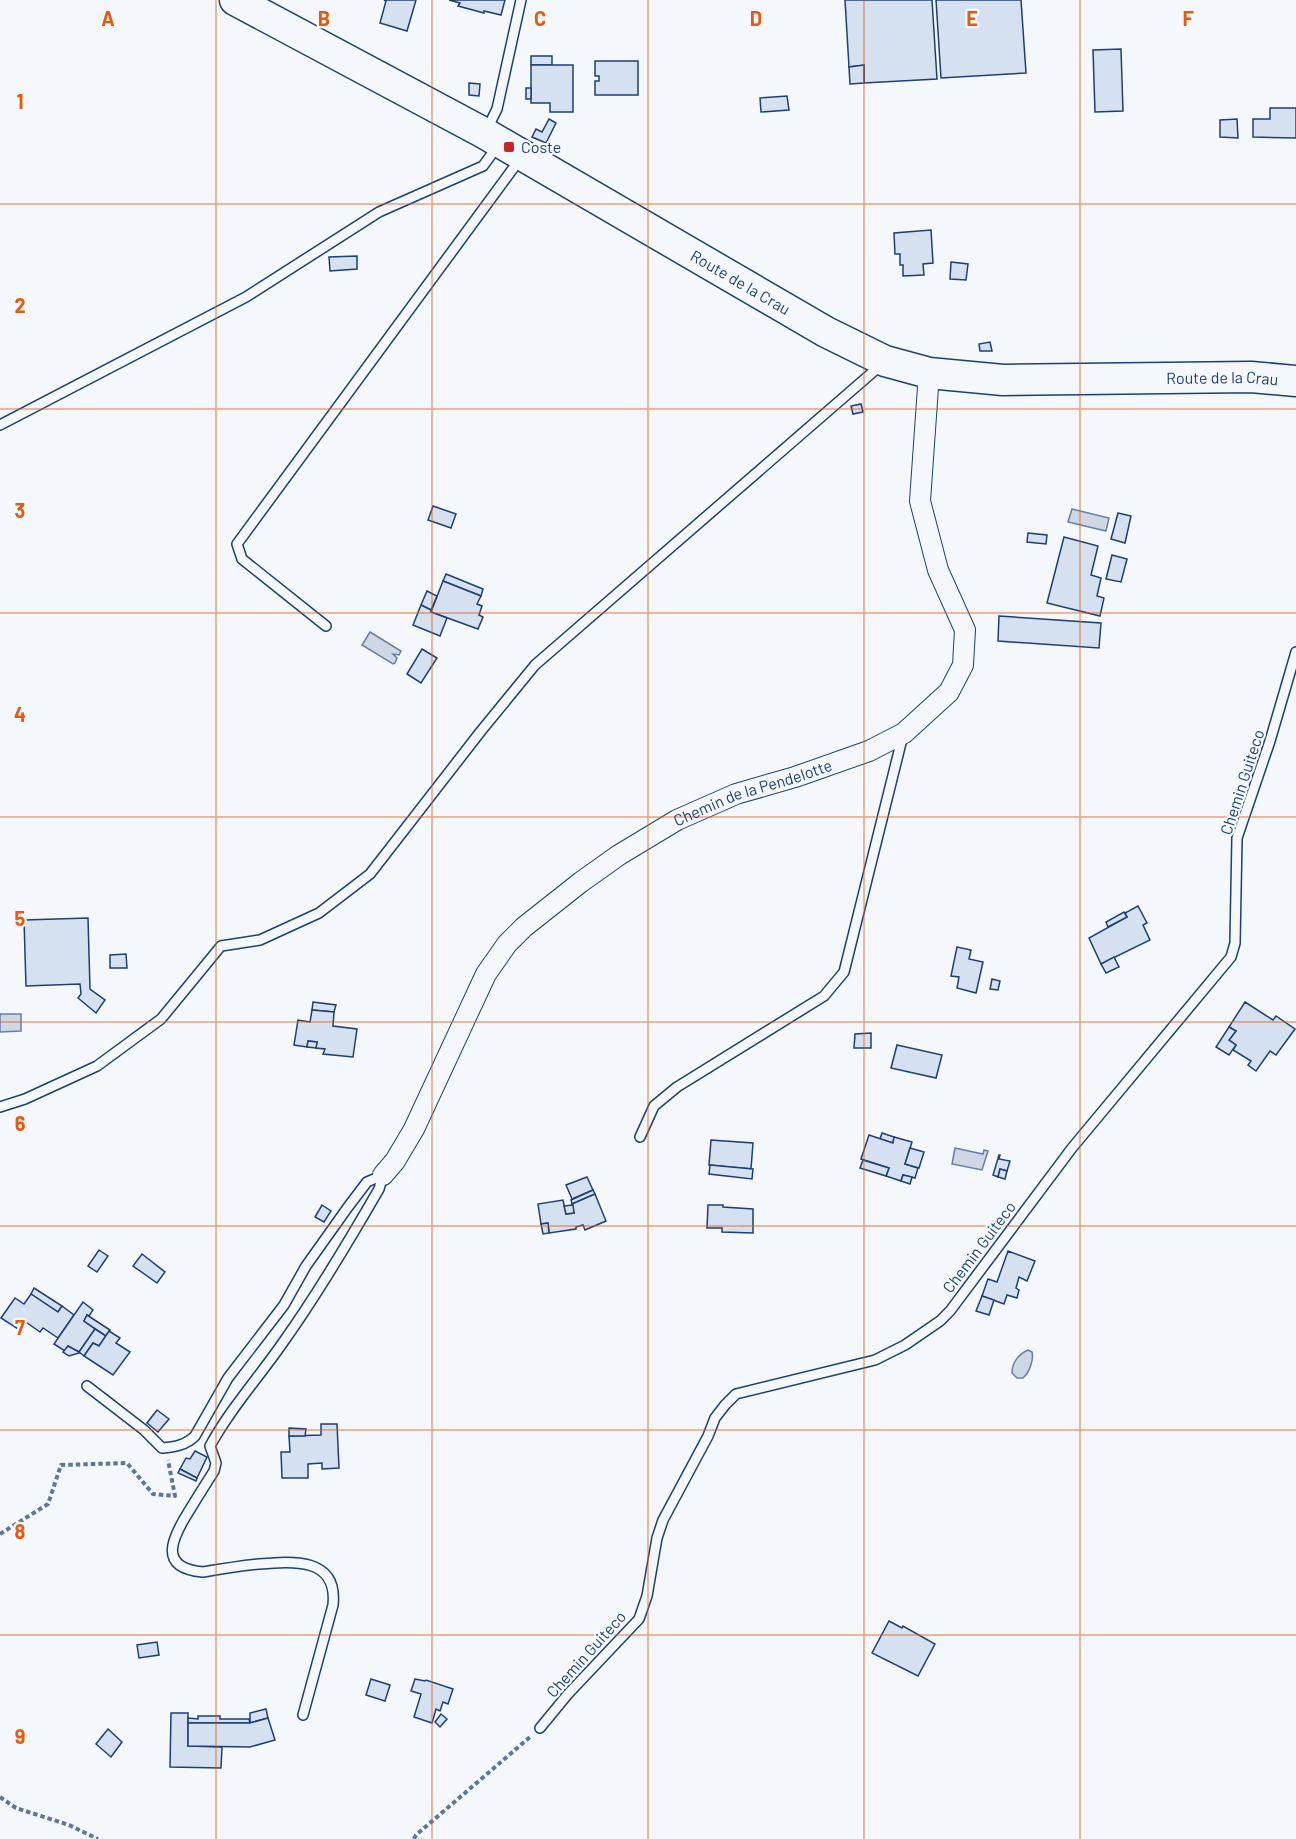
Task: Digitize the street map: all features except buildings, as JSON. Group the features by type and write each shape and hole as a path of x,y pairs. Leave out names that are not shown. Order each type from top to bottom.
{"main road":[{"name":"Route de la Crau","path":"235,0 502,144 826,332 885,361 929,373 1003,380 1251,377 1296,381"}],"street":[{"name":"Chemin de la Pendelotte","path":"383,1175 395,1161 414,1130 486,974 507,944 524,927 619,855 677,820 736,794 795,777 869,751 904,733 949,692 963,665 965,630 938,570 920,501 929,373"}],"lane":[{"path":"326,626 242,559 237,544 502,144 497,110 521,0"},
{"path":"0,425 246,297 379,212 483,166 502,144"},
{"path":"0,1107 24,1099 97,1066 161,1019 221,946 260,940 319,913 370,874 481,730 535,665 885,361"},
{"name":"Chemin Guiteco","path":"540,1728 568,1694 639,1619 663,1520 708,1436 715,1418 725,1404 736,1394 875,1360 890,1354 940,1321 977,1276 1072,1148 1231,957 1235,943 1237,838 1270,741 1296,652"},
{"path":"640,1137 654,1106 678,1087 824,996 844,972 904,733"},
{"path":"87,1386 144,1430 162,1448 184,1444 195,1436 225,1383 284,1305 306,1266 342,1215 367,1182 383,1175"},
{"path":"303,1715 333,1605 334,1592 328,1578 319,1569 294,1561 203,1572 192,1571 180,1566 173,1558 172,1544 179,1527 214,1471 216,1462 210,1446 221,1426 264,1370 333,1269 379,1189 383,1175"}],"path":[{"path":"0,1534 48,1504 61,1465 127,1463 153,1494 175,1496 165,1448"},
{"path":"414,1839 540,1728"},
{"path":"0,1797 16,1808 69,1825 98,1839"}],"shaded area":[{"path":"1072,509 1109,518 1106,531 1068,522"},
{"path":"370,632 401,651 399,655 393,654 397,658 395,663 393,664 362,645"},
{"path":"0,1014 21,1014 21,1031 0,1032"},
{"path":"955,1148 983,1154 984,1150 988,1151 982,1170 952,1164"},
{"path":"1028,1350 1032,1352 1030,1366 1023,1378 1017,1378 1012,1373 1013,1365 1019,1356"}],"place":[{"name":"Coste","path":"509,147"}]}
